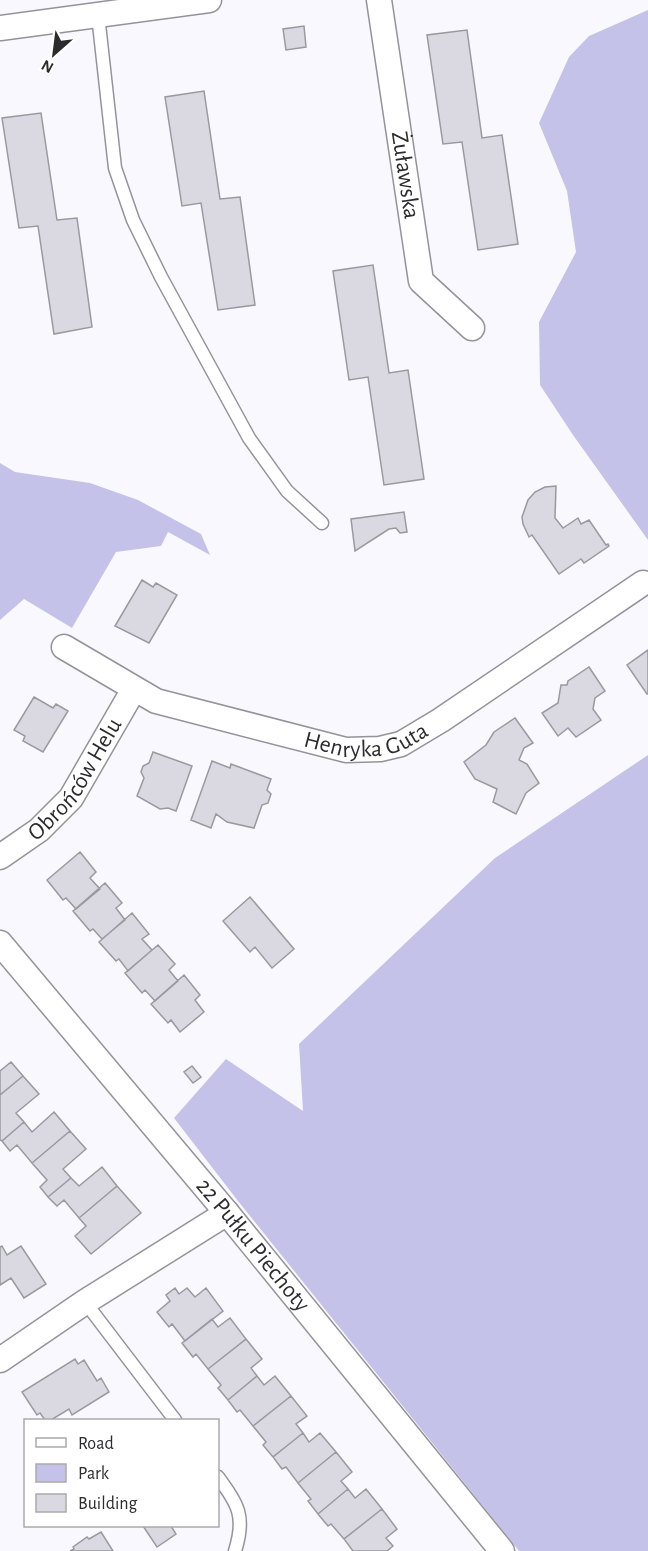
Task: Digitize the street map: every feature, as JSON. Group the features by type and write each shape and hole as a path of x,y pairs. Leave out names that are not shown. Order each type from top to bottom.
{"street":[{"path":"0,27 209,0"},
{"name":"Żuławska","path":"379,0 421,281 472,328"},
{"name":"Henryka Guta","path":"64,647 156,701 346,750 387,748 401,744 441,720 643,583"},
{"name":"Obrońców Helu","path":"0,857 39,830 71,798 134,689"},
{"name":"22 Pułku Piechoty","path":"0,943 227,1213 502,1551"},
{"path":"0,1360 85,1302 227,1213"}],"lane":[{"path":"98,15 115,168 133,220 161,277 249,438 287,491 322,523"},
{"path":"85,1302 174,1419"},
{"path":"219,1478 231,1495 241,1516 235,1551"}],"green space":[{"path":"648,10 648,540 540,385 539,322 576,252 567,191 539,123 569,57 589,36"},
{"path":"0,463 15,472 90,483 138,500 201,534 210,555 168,532 161,546 116,552 72,628 24,599 0,620"},
{"path":"648,755 648,1551 519,1551 174,1118 226,1059 303,1111 299,1044 495,858"}],"building":[{"path":"304,26 306,47 286,50 283,29"},
{"path":"467,30 482,138 502,135 518,244 478,250 462,142 443,144 427,35"},
{"path":"204,91 220,199 240,197 255,305 218,310 201,203 182,206 165,97"},
{"path":"41,113 57,220 77,218 92,327 54,334 38,226 19,228 2,118"},
{"path":"373,265 389,373 408,370 424,479 384,485 368,377 349,380 333,271"},
{"path":"556,486 555,518 563,528 578,518 581,524 589,520 609,546 584,563 581,559 559,574 532,535 529,537 522,517 528,500 535,492 545,487"},
{"path":"404,512 407,532 400,533 396,528 389,529 355,551 351,519"},
{"path":"142,580 153,587 156,583 177,595 149,643 115,626"},
{"path":"648,650 648,694 647,694 627,665"},
{"path":"589,667 605,691 595,698 593,709 601,720 576,737 568,728 558,736 542,713 558,703 561,685 567,685 568,681"},
{"path":"34,697 53,708 56,704 68,711 43,752 23,741 25,736 14,730"},
{"path":"515,718 533,743 524,748 519,760 527,764 539,783 526,793 516,814 493,802 497,789 475,779 464,762 486,745 494,732"},
{"path":"153,752 192,766 176,811 168,808 160,809 137,796 144,778 141,772 143,766 149,763"},
{"path":"212,761 230,768 231,764 271,779 267,790 271,794 268,803 262,805 254,828 227,822 216,814 211,828 191,820"},
{"path":"80,852 96,872 90,878 100,889 76,909 66,898 63,900 47,880"},
{"path":"105,883 122,903 116,908 125,920 102,939 93,929 90,931 73,911"},
{"path":"250,897 294,949 272,968 255,947 250,952 223,921"},
{"path":"132,913 149,934 142,939 152,950 128,971 119,959 116,961 99,942"},
{"path":"158,945 175,964 169,970 178,981 155,1001 145,990 142,993 125,973"},
{"path":"184,975 200,995 195,1000 204,1012 180,1032 171,1020 168,1023 151,1004"},
{"path":"11,1062 23,1076 0,1095 0,1071"},
{"path":"192,1066 201,1077 193,1083 184,1072"},
{"path":"23,1076 39,1094 16,1113 24,1122 2,1141 0,1140 0,1095"},
{"path":"54,1112 70,1131 32,1163 17,1145 10,1151 2,1141 24,1122 32,1132"},
{"path":"70,1131 86,1149 63,1169 71,1178 48,1197 40,1187 47,1180 32,1163"},
{"path":"102,1167 117,1186 79,1218 64,1200 57,1206 48,1197 71,1178 79,1186"},
{"path":"117,1186 141,1213 91,1254 75,1236 86,1226 79,1218"},
{"path":"2,1246 7,1255 21,1246 46,1284 24,1298 11,1278 0,1285 0,1247"},
{"path":"175,1288 179,1294 187,1288 195,1297 206,1288 223,1311 185,1341 172,1324 169,1327 157,1312 170,1301 166,1295"},
{"path":"230,1318 246,1339 208,1369 196,1354 193,1357 182,1343 212,1319 218,1327"},
{"path":"246,1339 262,1359 251,1368 257,1376 228,1400 218,1388 221,1385 208,1369"},
{"path":"75,1359 78,1364 84,1360 97,1381 101,1378 109,1392 72,1415 69,1409 53,1419 44,1419 40,1413 37,1415 22,1392"},
{"path":"257,1376 264,1385 275,1376 291,1396 253,1426 240,1410 237,1412 228,1400"},
{"path":"291,1396 307,1416 296,1424 303,1433 273,1457 263,1445 266,1442 253,1426"},
{"path":"303,1433 309,1442 320,1433 336,1452 298,1483 286,1467 282,1469 273,1457"},
{"path":"336,1452 352,1472 341,1481 348,1489 318,1514 308,1501 311,1499 298,1483"},
{"path":"348,1489 355,1498 366,1489 382,1509 344,1539 331,1524 328,1526 318,1514"},
{"path":"382,1509 397,1529 386,1538 393,1546 387,1551 353,1551 344,1539"},
{"path":"144,1527 172,1527 176,1534 157,1547"},
{"path":"101,1532 113,1551 70,1551 87,1537 89,1539"}]}
